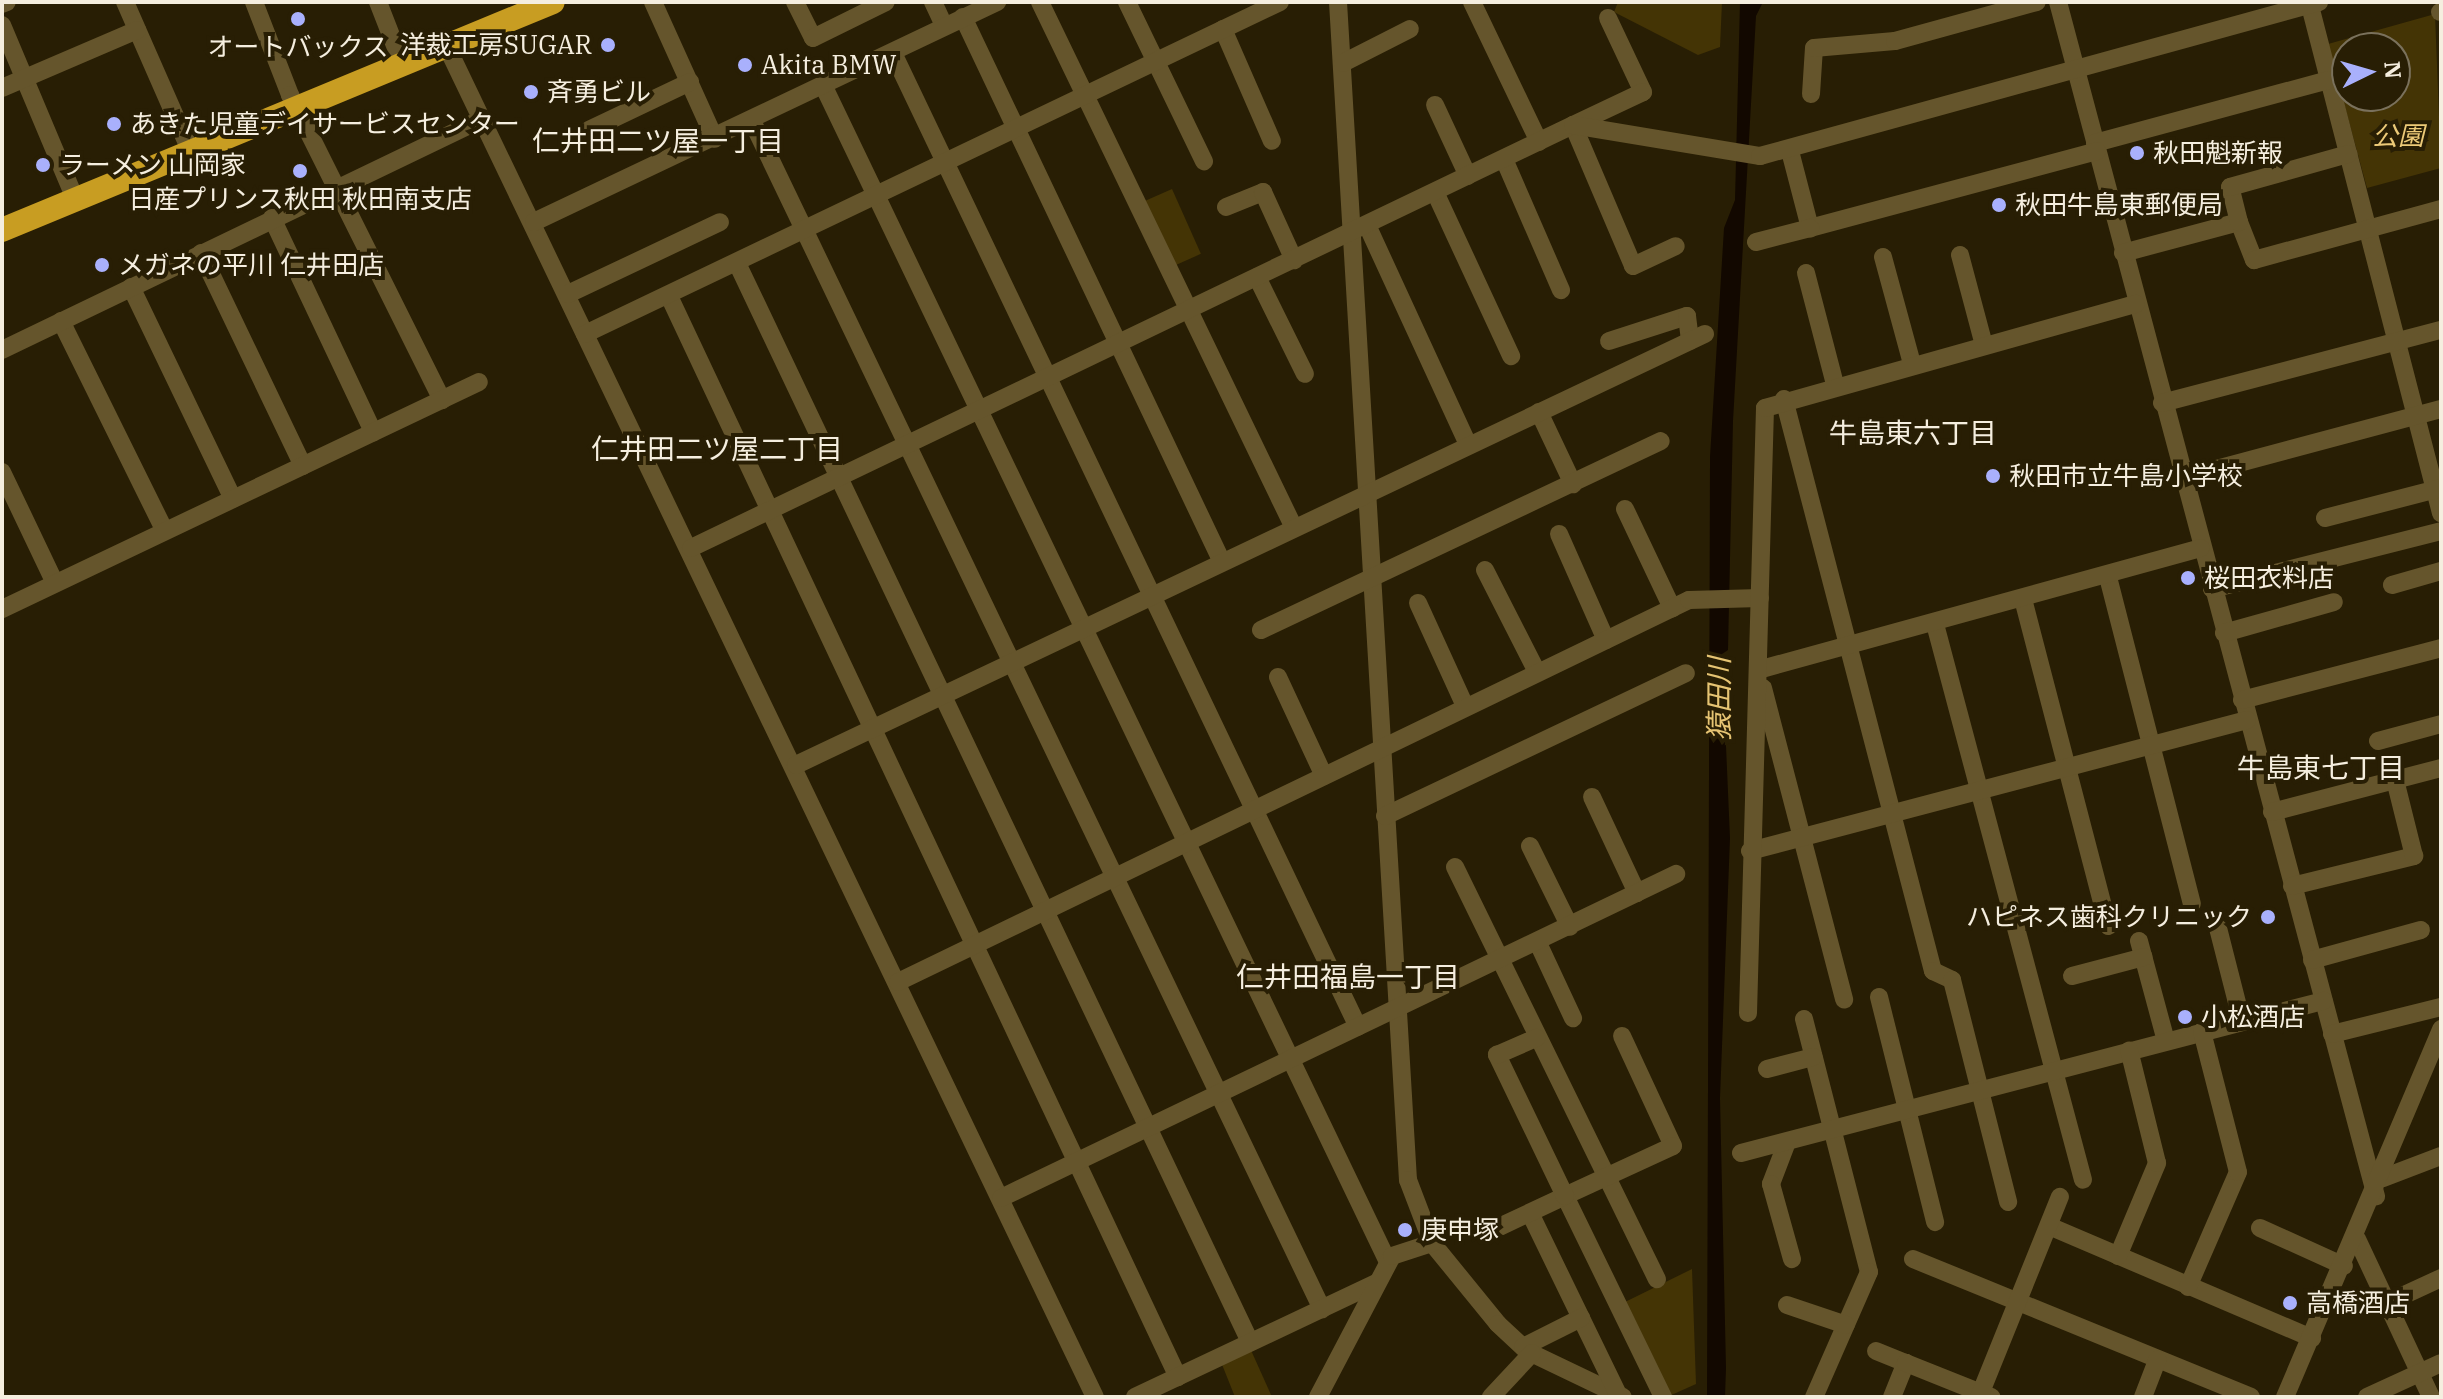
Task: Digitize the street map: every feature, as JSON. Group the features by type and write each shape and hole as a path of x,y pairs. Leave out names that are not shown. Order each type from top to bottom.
{"highway":[{"path":"2,230 553,2"}],"street":[{"path":"125,2 191,152"},
{"path":"254,2 299,108 339,184 442,400"},
{"path":"378,2 403,66"},
{"path":"653,2 715,139"},
{"path":"795,2 813,38 886,2"},
{"path":"933,2 944,26"},
{"path":"534,222 715,139 997,2"},
{"path":"1040,2 1294,528"},
{"path":"1127,2 1204,161"},
{"path":"585,334 1223,29 1257,7 1280,2"},
{"path":"1338,2 1360,228 1364,495 1385,816 1401,1140 1432,1243 1527,1350 1621,1396"},
{"path":"1472,2 1539,142"},
{"path":"1811,94 1814,48 1895,41 2037,2"},
{"path":"2058,2 2162,403 2376,1196"},
{"path":"1573,125 1719,154 1760,156 1790,151 2313,3 2329,80 2396,341 2438,489 2441,513"},
{"path":"963,17 1222,562"},
{"path":"691,548 1643,92 1608,18"},
{"path":"2,25 75,199"},
{"path":"1223,29 1272,141"},
{"path":"1343,63 1410,29"},
{"path":"2,88 137,30"},
{"path":"447,47 796,765 1095,1397"},
{"path":"893,53 947,162 1044,379 1256,808 1358,1027"},
{"path":"1756,242 2329,80"},
{"path":"589,130 690,82"},
{"path":"824,87 1287,1061 1388,1262"},
{"path":"1435,105 1468,176"},
{"path":"2,350 339,184 482,119"},
{"path":"752,121 807,229 1010,664 1322,1309"},
{"path":"1573,125 1633,266 1676,246"},
{"path":"1790,151 1810,228"},
{"path":"2348,154 2230,187 2254,260 2441,209"},
{"path":"1504,159 1561,290"},
{"path":"1226,207 1263,192 1294,260"},
{"path":"1435,192 1511,356"},
{"path":"272,218 373,432"},
{"path":"568,294 720,222"},
{"path":"2123,253 2239,222"},
{"path":"1360,228 1468,445"},
{"path":"201,253 303,466"},
{"path":"1960,255 1984,345"},
{"path":"1883,257 1912,364"},
{"path":"737,263 1250,1342"},
{"path":"1806,273 1835,384"},
{"path":"1257,277 1305,374"},
{"path":"131,287 233,499"},
{"path":"669,296 767,512 1178,1377"},
{"path":"1844,1000 1758,670 1750,598 1765,408 1835,384 2136,304"},
{"path":"796,765 1697,337 1687,316 1609,341"},
{"path":"61,321 165,531"},
{"path":"2162,403 2441,330"},
{"path":"2,609 479,382"},
{"path":"1784,399 1933,971 1952,980 2008,1202"},
{"path":"2183,478 2441,409"},
{"path":"1539,412 1573,484"},
{"path":"1261,630 1661,441"},
{"path":"2,472 55,583"},
{"path":"2325,518 2438,489"},
{"path":"1625,509 1672,608"},
{"path":"2212,589 2441,531"},
{"path":"1559,534 1606,640"},
{"path":"1758,670 2108,577 2201,548"},
{"path":"1485,570 1537,672"},
{"path":"2392,585 2441,571"},
{"path":"2108,577 2192,903"},
{"path":"898,982 1672,608 1701,597 1750,598"},
{"path":"2023,599 2108,926"},
{"path":"2224,633 2334,602"},
{"path":"1418,603 1465,706"},
{"path":"1935,624 2056,1068 2083,1180"},
{"path":"2242,700 2441,648"},
{"path":"1748,1013 1750,851 1758,670"},
{"path":"1385,816 1686,673"},
{"path":"1278,677 1324,776"},
{"path":"1750,851 2247,720"},
{"path":"2378,741 2441,724"},
{"path":"2272,812 2441,768"},
{"path":"2292,886 2414,856 2395,780"},
{"path":"1592,797 1637,893"},
{"path":"1530,846 1570,927"},
{"path":"1455,867 1536,1038 1657,1279"},
{"path":"1001,1198 1393,1010 1500,963 1676,874"},
{"path":"2218,928 2242,1022"},
{"path":"2312,960 2421,930"},
{"path":"1538,943 1573,1018"},
{"path":"2072,976 2141,949 2166,1041"},
{"path":"1879,997 1935,1222"},
{"path":"1741,1153 1906,1111 1979,1088 2323,1001"},
{"path":"2332,1034 2441,1007"},
{"path":"1804,1019 1869,1272 1814,1397"},
{"path":"2285,1397 2376,1196 2441,1029"},
{"path":"2188,1287 2238,1172 2202,1032"},
{"path":"1497,1228 1673,1146 1622,1036"},
{"path":"1536,1038 1497,1055 1663,1397"},
{"path":"2118,1256 2157,1163 2129,1050"},
{"path":"1767,1069 1813,1057"},
{"path":"1787,1142 1771,1184 1792,1259"},
{"path":"2383,1178 2441,1156"},
{"path":"1876,1351 1984,1396 2060,1197"},
{"path":"1530,1213 1621,1396"},
{"path":"2049,1226 2312,1338"},
{"path":"2260,1228 2344,1266"},
{"path":"2357,1239 2431,1397"},
{"path":"1318,1397 1388,1262 1432,1243"},
{"path":"1913,1259 2251,1397"},
{"path":"2387,1303 2441,1278"},
{"path":"1135,1397 1376,1283"},
{"path":"1787,1305 1846,1325"},
{"path":"1491,1397 1527,1350 1581,1318"},
{"path":"2143,1397 2157,1360"},
{"path":"1892,1397 1906,1363"},
{"path":"2367,1397 2441,1363"}],"green space":[{"path":"1618,2 1722,2 1720,47 1698,55 1614,12"},
{"name":"公園","path":"2435,14 2441,168 2367,188 2346,112 2411,112 2411,32 2371,32"},
{"path":"1172,189 1201,254 1173,266 1144,202"},
{"path":"1692,1269 1696,1384 1667,1397 1623,1303"},
{"path":"1250,1348 1272,1397 1235,1397 1221,1362"}],"water":[{"name":"猿田川","path":"1740,2 1763,2 1756,16 1733,421 1728,650 1722,654 1730,838 1720,1098 1725,1397 1707,1397 1710,457 1724,228 1735,200"}],"place":[{"name":"オートバックス","path":"298,19"},
{"name":"洋裁工房SUGAR","path":"608,45"},
{"name":"Akita BMW","path":"745,65"},
{"name":"斉勇ビル","path":"531,92"},
{"name":"あきた児童デイサービスセンター","path":"114,124"},
{"name":"秋田魁新報","path":"2137,153"},
{"name":"ラーメン 山岡家","path":"43,165"},
{"name":"日産プリンス秋田 秋田南支店","path":"300,171"},
{"name":"秋田牛島東郵便局","path":"1999,205"},
{"name":"メガネの平川 仁井田店","path":"102,265"},
{"name":"秋田市立牛島小学校","path":"1993,476"},
{"name":"桜田衣料店","path":"2188,578"},
{"name":"ハピネス歯科クリニック","path":"2268,917"},
{"name":"小松酒店","path":"2185,1017"},
{"name":"庚申塚","path":"1405,1230"},
{"name":"高橋酒店","path":"2290,1303"}],"district":[{"name":"仁井田二ツ屋一丁目","path":"658,141"},
{"name":"牛島東六丁目","path":"1913,433"},
{"name":"仁井田二ツ屋二丁目","path":"717,449"},
{"name":"牛島東七丁目","path":"2321,768"},
{"name":"仁井田福島一丁目","path":"1348,977"}]}
